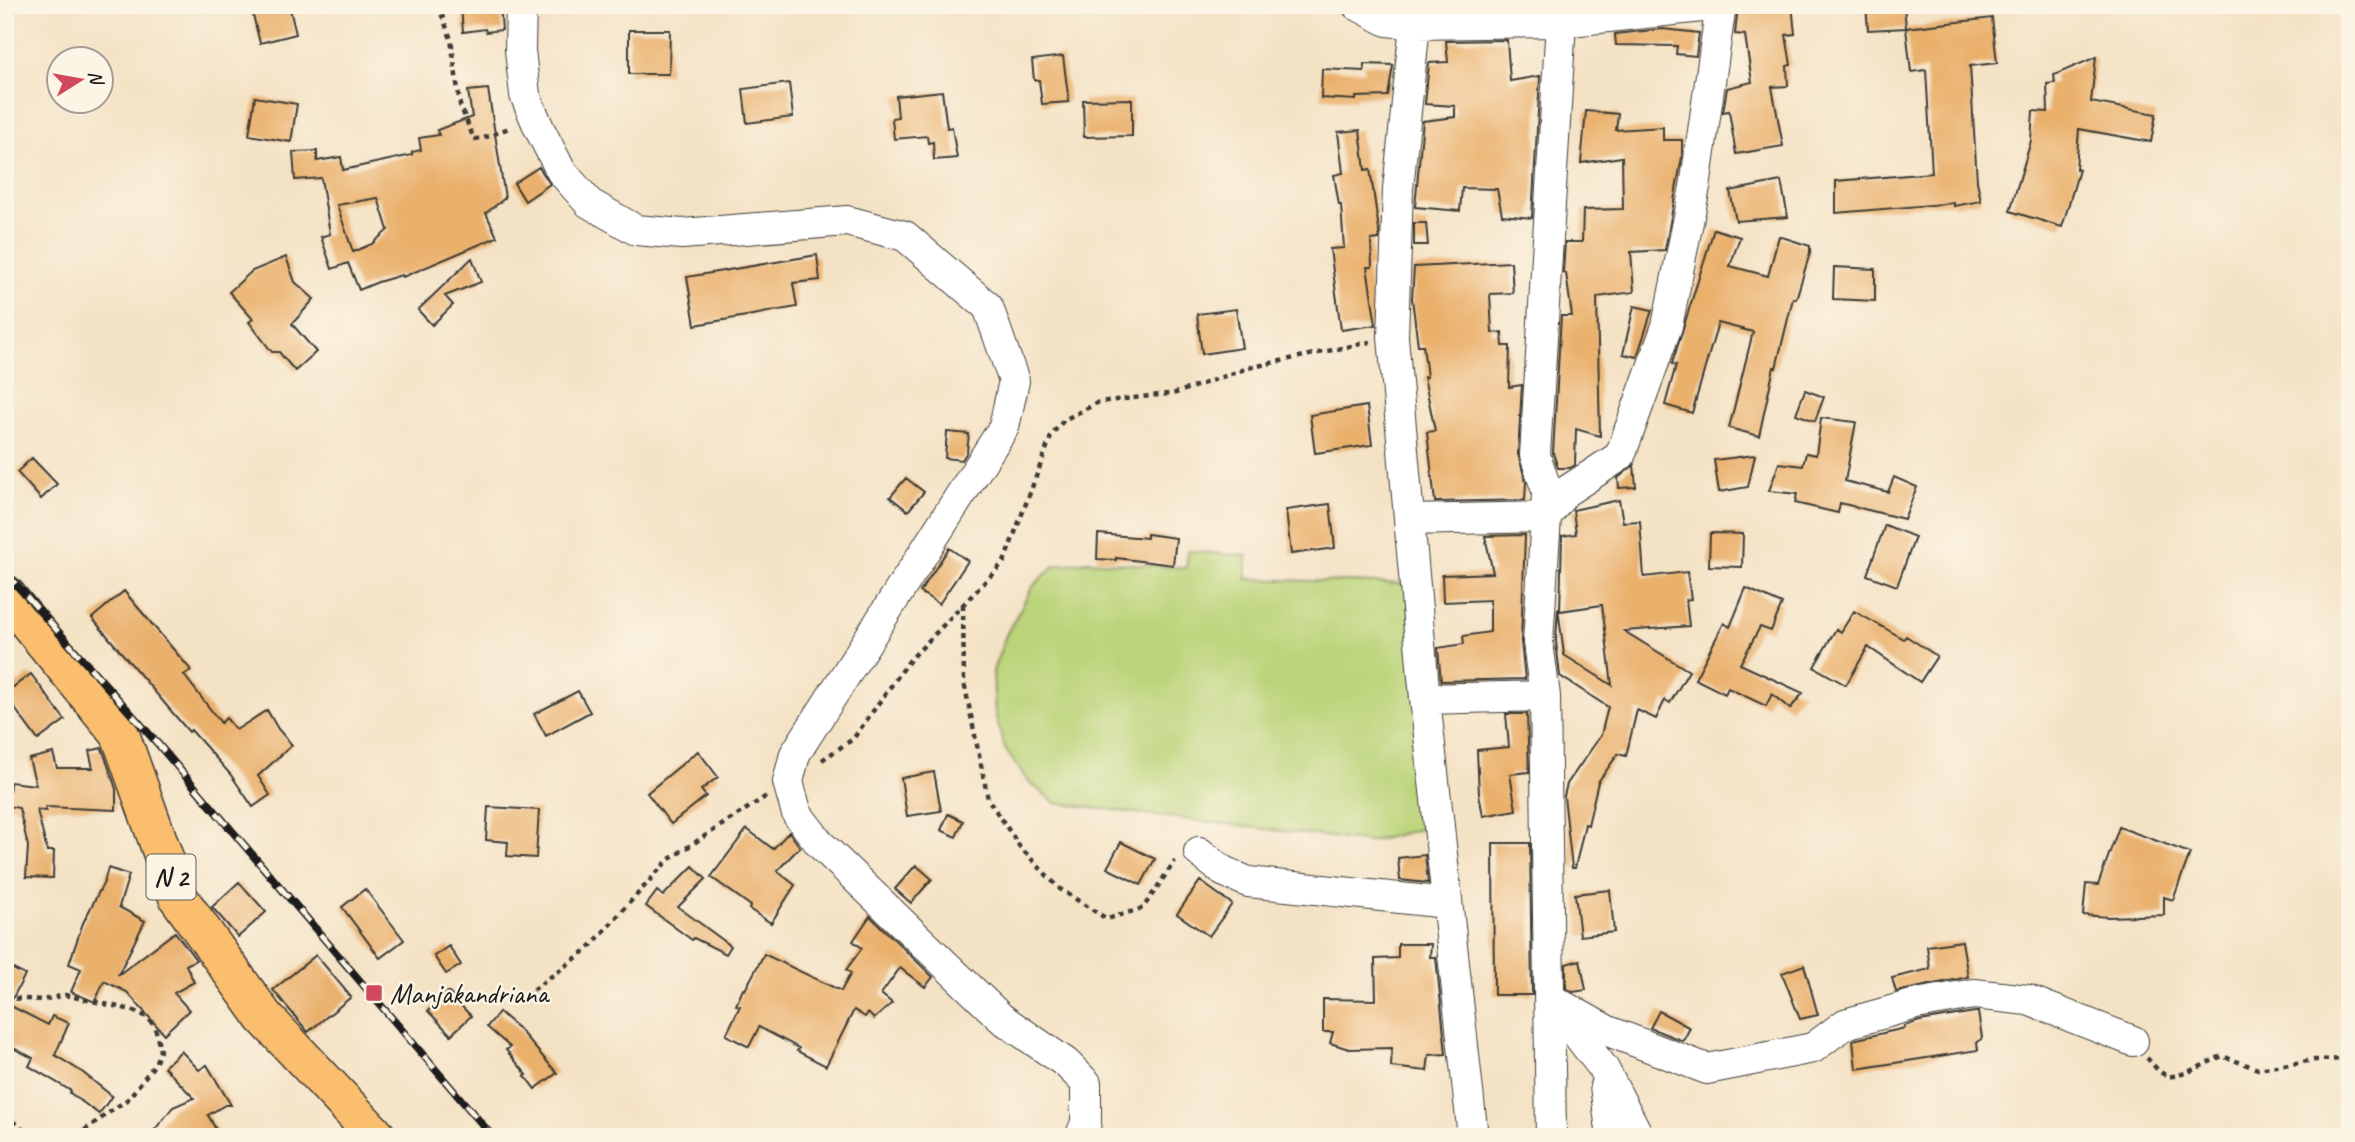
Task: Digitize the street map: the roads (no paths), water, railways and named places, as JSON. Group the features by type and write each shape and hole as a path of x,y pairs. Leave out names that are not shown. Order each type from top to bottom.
{"main road":[{"name":"N 2","path":"5,593 120,734 178,897 264,1017 377,1137"}],"street":[{"path":"521,5 520,50 525,95 538,128 561,171 589,203 636,230 682,233 847,221 905,236 988,307 1014,381 1004,427 795,754 788,782 797,814 820,844 1001,1018 1066,1063 1086,1083 1086,1122 1080,1137"},
{"path":"1357,5 1387,21 1416,15 1561,22 1721,5 1695,187 1667,326 1620,456 1565,492 1546,517"},
{"path":"1416,15 1398,189 1392,337 1425,699 1473,1137"},
{"path":"1551,1137 1545,696 1538,642 1547,491 1535,455 1561,22"},
{"path":"1409,520 1546,517"},
{"path":"1425,699 1545,696"},
{"path":"1199,852 1223,871 1248,882 1447,903"},
{"path":"1549,998 1608,1031 1707,1069 1813,1048 1844,1024 1916,1004 1974,994 2028,1000 2133,1041"},
{"path":"1549,998 1604,1069 1639,1137"},
{"path":"1604,1069 1605,1098 1612,1137"}],"railway":[{"path":"5,572 158,744 493,1137"}],"place":[{"name":"Manjakandriana","path":"374,993"}]}
